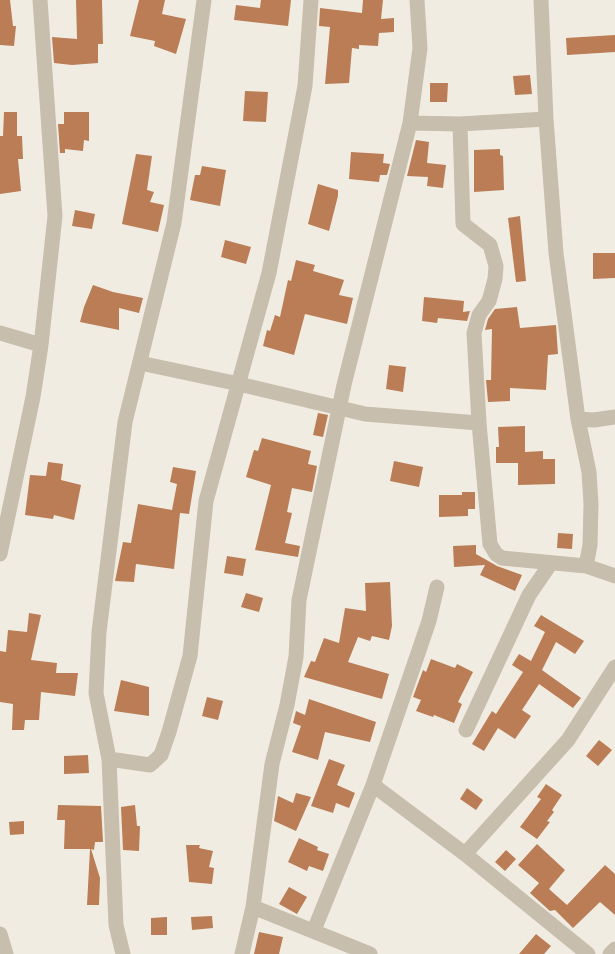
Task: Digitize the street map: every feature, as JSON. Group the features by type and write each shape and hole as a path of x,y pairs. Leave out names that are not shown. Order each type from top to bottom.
{"street":[{"path":"0,554 33,396 55,216 40,0"},
{"path":"123,954 116,925 109,759 96,693 99,632 125,422 174,224 204,0"},
{"path":"109,759 150,765 161,755 190,656 207,501 269,273 306,86 311,0"},
{"path":"242,954 253,907 272,764 296,657 299,600 339,409 410,123 420,48 417,0"},
{"path":"541,0 546,119 556,253 578,419 589,472 590,546 586,567"},
{"path":"410,123 460,124 546,119"},
{"path":"460,124 463,224 470,232 490,245 496,266 489,300 479,315 474,333 479,423 490,544 496,554 502,558 586,567 615,576"},
{"path":"0,333 41,345"},
{"path":"140,363 365,414 479,423"},
{"path":"578,419 594,420 615,417"},
{"path":"466,730 529,595 551,562"},
{"path":"314,930 373,785 429,621 436,587"},
{"path":"465,854 568,740 615,666"},
{"path":"373,785 465,854 588,954"},
{"path":"253,907 369,954"},
{"path":"0,934 6,954"},
{"path":"610,954 615,949"}],"building":[{"path":"0,0 10,0 13,26 16,26 14,46 0,45"},
{"path":"76,0 102,0 103,44 98,44 98,63 72,65 54,63 52,37 77,39"},
{"path":"139,0 165,0 162,14 186,19 176,54 154,46 155,41 130,36"},
{"path":"261,0 291,0 288,26 234,20 236,5 260,8"},
{"path":"363,0 383,0 381,19 394,18 394,32 379,33 378,46 359,45 359,49 352,48 349,83 325,84 330,27 319,26 320,8 362,13"},
{"path":"615,35 615,52 567,55 566,38"},
{"path":"530,75 532,94 515,95 513,76"},
{"path":"430,83 448,83 447,102 430,102"},
{"path":"245,91 268,92 266,122 243,121"},
{"path":"4,112 17,112 17,136 22,136 23,159 18,159 21,191 0,194 0,136 3,136"},
{"path":"64,112 89,112 89,141 84,140 83,151 65,149 65,153 60,153 58,124 64,124"},
{"path":"416,140 429,142 427,163 446,165 443,188 427,186 428,177 407,176"},
{"path":"500,149 500,155 503,156 504,190 474,192 474,150"},
{"path":"351,152 384,154 383,163 390,164 387,175 380,175 379,182 349,179"},
{"path":"136,154 152,156 147,190 154,192 150,202 164,205 158,232 122,224"},
{"path":"202,166 226,170 220,206 190,200 195,175 200,175"},
{"path":"318,184 338,190 329,231 308,224"},
{"path":"75,210 95,214 92,229 72,226"},
{"path":"520,216 526,281 516,282 508,218"},
{"path":"225,240 251,247 246,264 221,257"},
{"path":"593,253 615,253 615,278 593,279"},
{"path":"296,260 315,265 313,271 344,280 339,295 353,298 347,324 305,314 294,355 263,346 267,330 270,331 275,315 280,317 288,280 291,281"},
{"path":"93,285 143,298 139,313 119,308 119,330 80,322"},
{"path":"424,297 464,301 463,312 470,311 467,321 438,318 437,323 422,321"},
{"path":"517,307 520,328 556,325 558,354 548,355 546,390 510,388 510,401 488,402 486,380 491,380 492,329 485,330 488,319 495,309"},
{"path":"389,365 406,367 403,392 386,389"},
{"path":"318,413 328,415 323,437 313,435"},
{"path":"525,426 525,452 543,451 543,459 555,459 555,484 518,485 518,463 496,463 496,447 499,447 498,427"},
{"path":"262,438 311,451 308,464 317,466 312,492 292,488 287,512 292,513 285,543 300,546 298,557 255,550 271,485 246,477 254,450 258,451"},
{"path":"394,461 423,467 419,487 390,481"},
{"path":"48,462 63,464 61,480 81,485 74,520 54,515 53,519 25,515 30,475 46,476"},
{"path":"173,467 196,471 189,514 180,513 174,569 136,564 134,582 115,581 123,542 131,543 138,504 172,510 177,484 170,482"},
{"path":"462,492 475,492 475,509 468,509 468,516 439,517 439,495 462,495"},
{"path":"558,533 573,534 572,549 557,548"},
{"path":"476,545 476,554 497,566 522,575 515,591 480,575 485,565 454,567 453,546"},
{"path":"227,556 246,559 243,576 224,573"},
{"path":"390,582 392,626 389,640 372,636 370,641 358,637 348,662 389,674 382,699 304,677 311,661 315,662 324,638 339,643 345,608 366,611 365,583"},
{"path":"246,593 263,598 259,612 241,607"},
{"path":"29,613 41,615 31,660 57,663 56,673 78,673 75,696 41,692 39,720 25,720 24,730 12,730 13,704 0,702 0,651 6,652 8,630 27,632"},
{"path":"541,615 584,641 575,654 556,642 542,670 581,698 573,708 539,684 522,710 531,716 515,739 498,728 484,751 472,744 492,711 496,714 523,672 512,665 519,654 531,661 545,632 534,626"},
{"path":"431,659 455,668 457,664 473,672 458,702 462,704 454,723 416,711 421,700 413,697 423,670 426,672"},
{"path":"121,680 149,687 149,716 114,711"},
{"path":"207,697 223,701 218,720 202,716"},
{"path":"309,699 376,722 370,742 325,732 318,760 292,752 301,726 293,723 296,711 305,715"},
{"path":"599,740 612,750 598,766 586,756"},
{"path":"88,755 89,773 64,774 64,756"},
{"path":"329,759 345,765 337,785 355,793 349,808 336,803 333,813 311,806"},
{"path":"546,784 562,795 547,821 550,822 537,839 520,827 541,799 537,797"},
{"path":"467,788 483,800 476,810 460,799"},
{"path":"296,793 311,797 296,831 274,821 278,796 293,803"},
{"path":"58,805 101,806 103,842 95,842 94,850 91,849 100,878 99,905 87,905 90,849 64,849 65,820 57,820"},
{"path":"135,805 137,826 140,826 139,851 123,850 121,807"},
{"path":"24,821 24,834 10,835 9,822"},
{"path":"299,838 318,847 317,850 329,854 323,871 309,866 307,871 288,862"},
{"path":"537,844 565,870 549,889 567,905 605,865 615,874 615,915 600,902 573,928 555,910 550,911 530,893 539,883 518,865"},
{"path":"186,845 200,845 199,848 213,851 209,867 214,868 212,884 189,882"},
{"path":"506,850 516,859 505,871 495,862"},
{"path":"289,887 307,897 297,914 279,904"},
{"path":"212,916 213,928 192,930 191,917"},
{"path":"167,917 167,935 151,935 151,918"},
{"path":"259,932 283,937 279,954 254,954"},
{"path":"536,934 551,946 544,954 519,954"}]}
